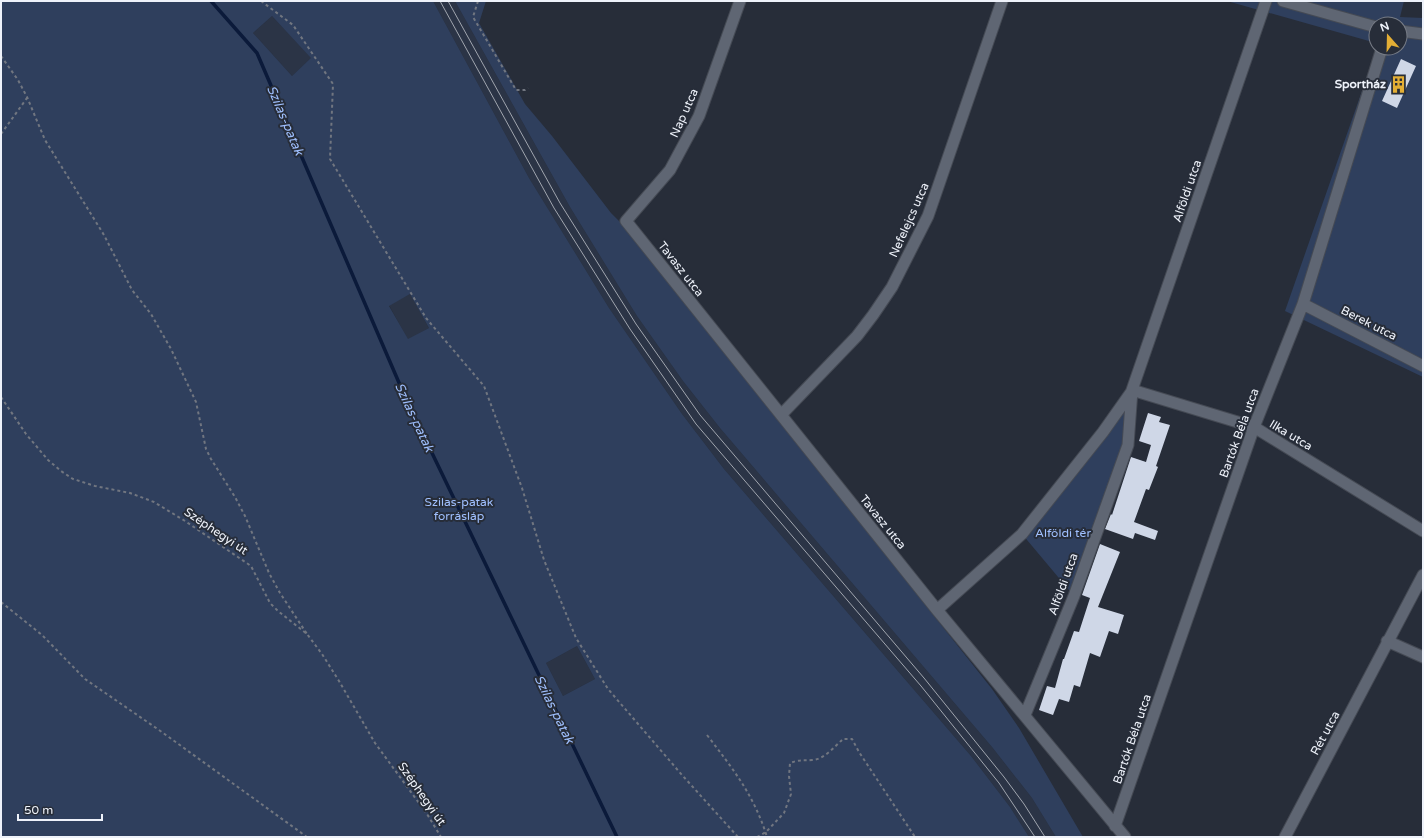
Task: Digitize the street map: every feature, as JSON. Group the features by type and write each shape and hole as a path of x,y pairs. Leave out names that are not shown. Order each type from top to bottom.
{"street":[{"name":"Nap utca","path":"626,221 670,170 699,116 740,1"},
{"name":"Nefelejcs utca","path":"780,415 858,336 892,287 928,216 1002,1"},
{"name":"Alföldi utca","path":"1025,715 1074,596 1128,445 1132,390 1266,1"},
{"path":"1283,1 1368,25"},
{"path":"1408,32 1423,34"},
{"name":"Bartók Béla utca","path":"1116,826 1254,427 1302,304 1380,56"},
{"name":"Tavasz utca","path":"626,221 937,610 1125,837"},
{"name":"Berek utca","path":"1302,304 1423,366"},
{"name":"Alföldi utca","path":"937,610 1022,534 1103,432 1132,390"},
{"name":"Ilka utca","path":"1132,390 1254,427 1423,531"},
{"name":"Rét utca","path":"1285,837 1423,574"},
{"path":"1387,641 1423,658"}],"path":[{"path":"262,1 293,25 333,84 330,159 426,318 484,386 522,488 544,560 576,638 608,689 738,837"},
{"path":"478,1 473,17 516,90 524,90 528,88"},
{"path":"1,56 18,80 27,97 45,140 104,235 132,290 150,314 171,349 196,402 205,443 211,460 241,510 280,594 307,634"},
{"path":"1,134 27,97"},
{"name":"Széphegyi út","path":"1,396 26,434 48,460 61,471 73,479 95,486 130,493 154,502 185,521 251,566 270,602 278,611 307,634 339,680 375,743 427,814 441,837"},
{"path":"1,602 42,635 85,679 159,730 307,837"},
{"path":"706,735 737,773 752,797 767,837"},
{"path":"756,837 766,832 784,813 791,794 789,776 790,763 801,759 813,760 820,758 843,739 852,739 915,837"}],"shaded area":[{"path":"433,1 455,1 570,207 637,316 683,381 720,428 992,747 1032,798 1056,837 1029,837 1010,807 971,756 724,469 682,414 609,308 529,178"},
{"path":"272,16 312,58 292,76 253,33"},
{"path":"410,294 429,328 408,340 389,305"},
{"path":"577,646 595,679 563,696 546,663"}],"green space":[{"name":"Szilas-patak forrásláp","path":"1,1 433,1 529,178 609,308 682,414 724,469 971,756 1010,807 1029,837 1,837","holes":["272,16 311,58 292,76 253,33","410,294 429,328 408,339 389,306","577,646 595,679 563,696 546,663"]},
{"path":"455,1 486,1 479,23 525,104 552,136 611,213 627,229 992,689 1019,728 1083,837 1056,837 1032,798 992,747 720,428 683,381 637,316 570,207"},
{"path":"1227,1 1404,1 1400,16 1368,16 1368,41"},
{"path":"1408,17 1423,18 1423,377 1285,311 1374,56 1408,56"},
{"name":"Alföldi tér","path":"1132,390 1128,445 1074,596 1022,534"}],"building":[{"name":"Sportház","path":"1401,59 1416,66 1397,108 1382,101"},
{"path":"1148,413 1161,417 1159,422 1170,425 1156,466 1158,467 1149,490 1146,489 1134,522 1158,531 1155,540 1135,533 1133,539 1105,529 1111,514 1112,515 1131,457 1146,462 1151,445 1139,441"},
{"path":"1100,544 1120,552 1098,607 1124,615 1118,634 1109,631 1100,657 1090,653 1080,687 1074,685 1069,702 1059,699 1053,715 1039,710 1047,686 1055,688 1063,659 1074,631 1079,632 1090,598 1082,595"}],"waterway":[{"name":"Szilas-patak","path":"211,1 257,53 406,399 617,837"}],"tram line":[{"path":"440,1 554,208 630,329 696,424 921,686 999,783 1035,837"},
{"path":"448,1 560,203 636,324 700,415 924,678 1004,777 1024,804 1045,837"}],"place":[{"name":"Sportház","path":"1399,84"}]}
